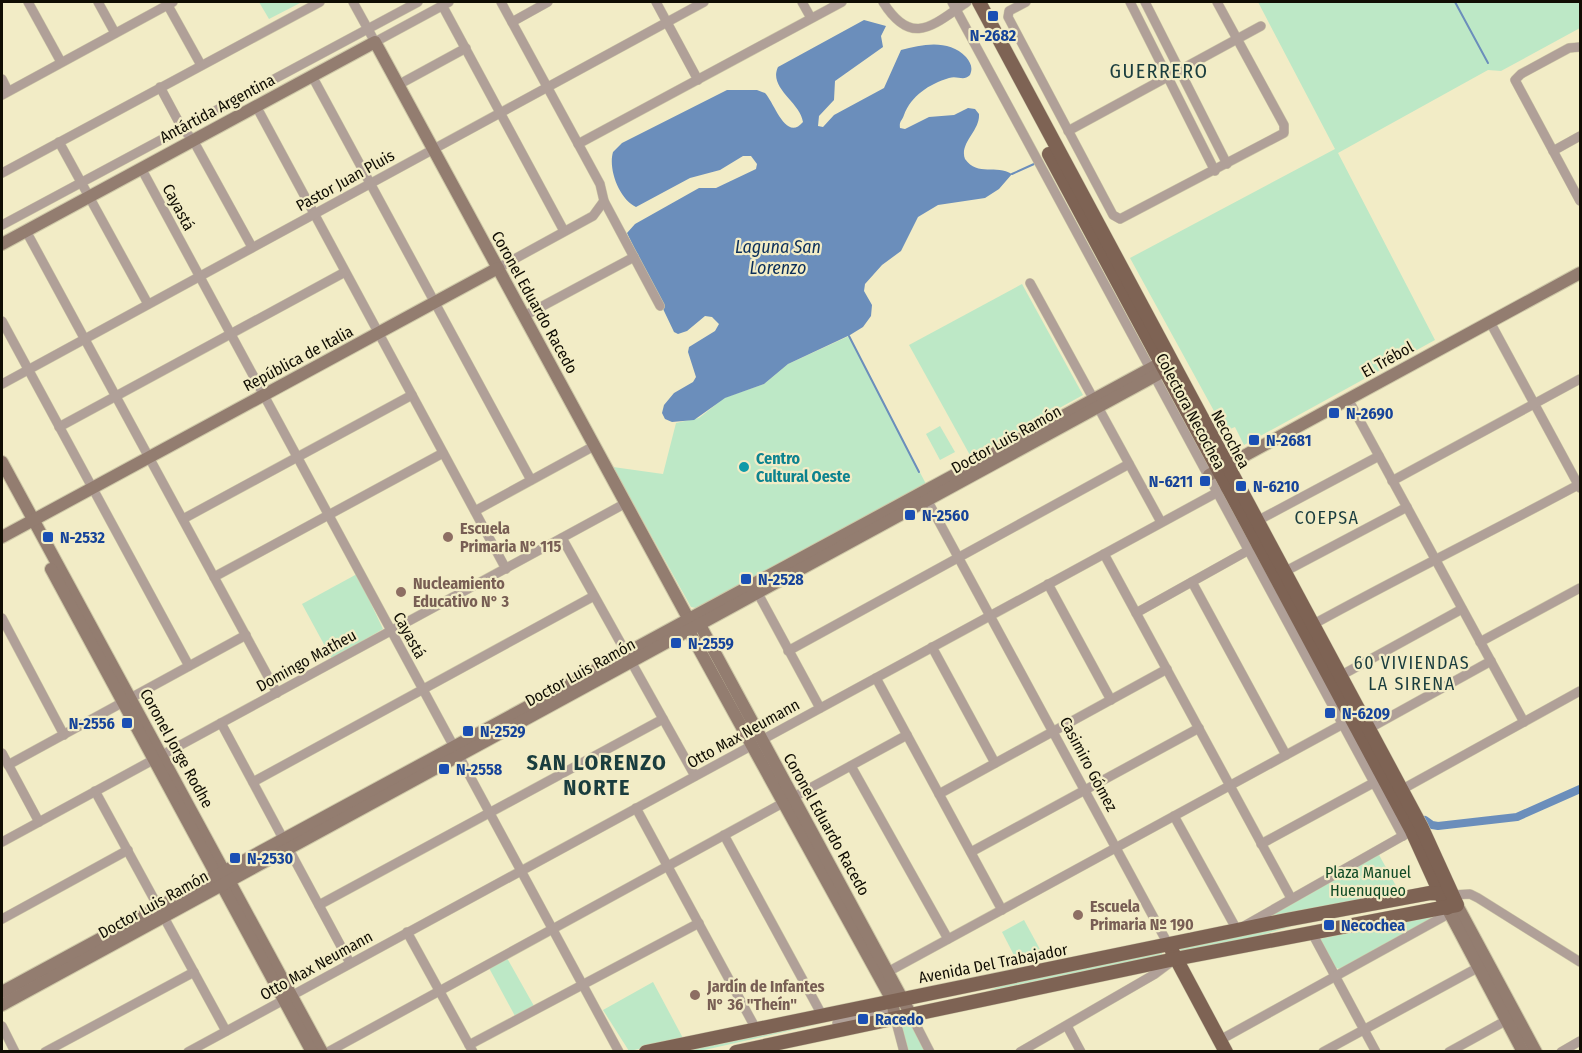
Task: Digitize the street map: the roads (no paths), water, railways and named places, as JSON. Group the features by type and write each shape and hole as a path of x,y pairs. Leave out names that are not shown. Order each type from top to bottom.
{"main road":[{"name":"Necochea","path":"968,2 1218,470 1408,833 1536,1052"},
{"name":"Necochea","path":"979,2 1162,367"},
{"name":"Antártida Argentina","path":"2,244 375,42"},
{"name":"Coronel Eduardo Racedo","path":"375,42 788,800 884,974 904,999 911,1015"},
{"name":"República de Italia","path":"2,537 498,268"},
{"name":"El Trébol","path":"1218,470 1581,273"},
{"name":"Doctor Luis Ramón","path":"2,992 161,912 629,658 694,628 755,589 1162,367"},
{"name":"Coronel Jorge Rodhe","path":"2,462 30,522 288,997 322,1052"},
{"name":"Necochea","path":"1218,470 1257,521 1401,790 1479,967 1523,1052"},
{"name":"Coronel Jorge Rodhe","path":"2,479 30,522"},
{"name":"Doctor Luis Ramón","path":"629,658 688,618 755,589"},
{"name":"Avenida Del Trabajador","path":"646,1052 1237,930 1430,893 1450,903"},
{"name":"Avenida Del Trabajador","path":"736,1052 890,1016 911,1015 1450,903"},
{"name":"Doctor Luis Ramón","path":"2,1005 161,912"},
{"name":"Casimiro Gómez","path":"1168,944 1223,1046"},
{"name":"Coronel Jorge Rodhe","path":"288,997 312,1052"},
{"name":"Coronel Eduardo Racedo","path":"890,1016 904,999"}],"street":[{"path":"28,2 61,62"},
{"path":"98,2 115,33"},
{"path":"2,79 5,93 169,2 201,65"},
{"path":"2,173 320,2"},
{"name":"Coronel Eduardo Racedo","path":"353,2 375,42"},
{"path":"2,225 417,2"},
{"path":"501,2 600,184 603,201 660,306"},
{"path":"512,22 548,2"},
{"path":"656,2 698,80"},
{"name":"Pastor Juan Pluis","path":"2,384 704,2"},
{"path":"802,2 811,18"},
{"path":"578,144 842,2"},
{"path":"883,2 900,23 914,30 930,26 954,5 968,2"},
{"path":"1026,2 1008,13 1009,20 1118,219 1227,165 1283,135 1285,131 1217,2"},
{"path":"1130,2 1215,171"},
{"path":"1145,2 1227,165"},
{"path":"446,3 466,48 564,231"},
{"name":"Antártida Argentina","path":"375,42 446,3"},
{"name":"Colectora Necochea","path":"954,5 1162,367 1218,470 1218,492 1375,782 1408,833"},
{"path":"1068,131 1261,26"},
{"path":"1581,47 1569,48 1521,74 1515,80 1581,201"},
{"path":"398,85 466,48"},
{"path":"312,76 531,480"},
{"path":"160,87 182,128 193,140 252,247"},
{"path":"256,106 506,568"},
{"path":"1553,151 1581,136"},
{"path":"59,142 148,304"},
{"name":"Cayastá","path":"141,168 620,1052"},
{"name":"República de Italia","path":"498,268 593,216 603,201"},
{"path":"26,231 277,693"},
{"path":"524,316 634,257"},
{"path":"59,427 345,272"},
{"path":"1030,283 1161,522"},
{"path":"2,321 189,666"},
{"path":"1312,625 1435,559 1452,554 1580,485 1490,322"},
{"path":"1392,481 1581,379"},
{"path":"183,519 412,395"},
{"path":"1348,399 1524,722"},
{"path":"475,511 594,446"},
{"path":"214,577 443,453"},
{"path":"1257,521 1378,456"},
{"path":"788,651 1129,464"},
{"name":"Otto Max Neumann","path":"188,1052 1218,492"},
{"name":"Casimiro Gómez","path":"925,496 1168,944"},
{"name":"Domingo Matheu","path":"2,842 626,503"},
{"path":"1284,572 1407,507"},
{"path":"562,538 695,776"},
{"path":"1136,613 1249,550"},
{"path":"1104,554 1291,898"},
{"path":"1192,582 1286,755"},
{"path":"1048,584 1111,700"},
{"path":"1480,642 1581,588"},
{"path":"755,589 819,708"},
{"path":"253,782 594,596"},
{"path":"1340,676 1462,609"},
{"path":"2,618 64,735"},
{"path":"8,765 246,635"},
{"path":"932,647 995,763"},
{"path":"1368,729 1491,661"},
{"path":"939,794 1167,669"},
{"path":"876,678 1002,910"},
{"path":"1401,790 1581,691"},
{"path":"319,905 663,719"},
{"path":"221,723 350,963"},
{"path":"884,974 1343,724"},
{"path":"971,852 1198,728"},
{"path":"328,1052 907,735"},
{"path":"2,753 39,822"},
{"path":"851,766 948,939"},
{"path":"1261,844 1375,782"},
{"path":"95,791 226,1030"},
{"path":"636,808 756,1029"},
{"path":"1174,816 1237,930 1408,833"},
{"path":"724,835 822,1015"},
{"path":"2,918 128,850"},
{"path":"1223,1046 1450,903 1470,894 1581,962"},
{"path":"1433,896 1435,897 1373,910 1348,912 1433,896"},
{"path":"1357,919 1359,920 1296,933 1296,930 1357,919"},
{"path":"407,932 471,1048 699,922"},
{"path":"1312,933 1376,1052"},
{"path":"1022,1051 1155,974 1175,959"},
{"path":"1323,1052 1479,967"},
{"path":"45,1052 194,972"},
{"name":"Coronel Eduardo Racedo","path":"911,1015 930,1052"},
{"name":"Coronel Eduardo Racedo","path":"890,1016 904,1052"},
{"path":"1449,1052 1507,1020"},
{"path":"2,1026 15,1052"},
{"path":"1067,1026 1081,1052"},
{"path":"1562,1052 1581,1041"}],"water":[{"name":"Laguna San Lorenzo","path":"864,20 886,26 881,36 883,47 835,81 834,100 819,116 818,126 823,127 834,115 884,88 901,50 935,44 944,45 952,47 966,57 971,66 970,75 965,78 952,77 928,87 911,102 900,122 900,128 905,129 929,117 954,115 968,108 975,109 979,114 978,120 965,148 965,159 976,168 1006,171 1012,174 999,189 985,198 938,205 918,217 901,251 882,265 865,284 864,291 872,305 871,316 863,327 788,364 764,384 725,398 694,420 672,422 665,419 662,413 664,405 674,393 693,382 696,377 688,352 689,347 715,331 719,324 712,317 705,316 687,331 678,334 674,332 627,233 635,224 699,188 716,188 756,169 757,164 751,156 743,156 720,170 690,178 636,207 620,191 616,183 612,167 613,152 622,143 727,90 757,90 765,93 786,125 797,127 803,122 801,115 777,82 778,67"}],"waterway":[{"path":"1455,2 1488,63"},
{"path":"1012,174 1034,164"},
{"path":"849,336 919,472"},
{"path":"1425,820 1438,826 1517,817 1580,789"}],"place":[{"name":"N-2682","path":"993,16"},
{"name":"N-2690","path":"1334,413"},
{"name":"N-2681","path":"1254,440"},
{"name":"Centro Cultural Oeste","path":"744,467"},
{"name":"N-6211","path":"1205,481"},
{"name":"N-6210","path":"1241,486"},
{"name":"N-2560","path":"910,515"},
{"name":"N-2532","path":"48,537"},
{"name":"Escuela Primaria N° 115","path":"448,537"},
{"name":"N-2528","path":"746,579"},
{"name":"Nucleamiento Educativo N° 3","path":"401,592"},
{"name":"N-2559","path":"676,643"},
{"name":"N-6209","path":"1330,713"},
{"name":"N-2556","path":"127,723"},
{"name":"N-2529","path":"468,731"},
{"name":"N-2558","path":"444,769"},
{"name":"N-2530","path":"235,858"},
{"name":"Escuela Primaria Nº 190","path":"1078,915"},
{"name":"Necochea","path":"1329,925"},
{"name":"Jardín de Infantes N° 36 \"Theín\"","path":"695,995"},
{"name":"Racedo","path":"863,1019"}],"district":[{"name":"GUERRERO","path":"1159,71"},
{"name":"COEPSA","path":"1327,518"},
{"name":"60 VIVIENDAS LA SIRENA","path":"1412,673"},
{"name":"SAN LORENZO NORTE","path":"597,774"}],"park label":[{"name":"Plaza Manuel Huenuqueo","path":"1368,881"}]}
